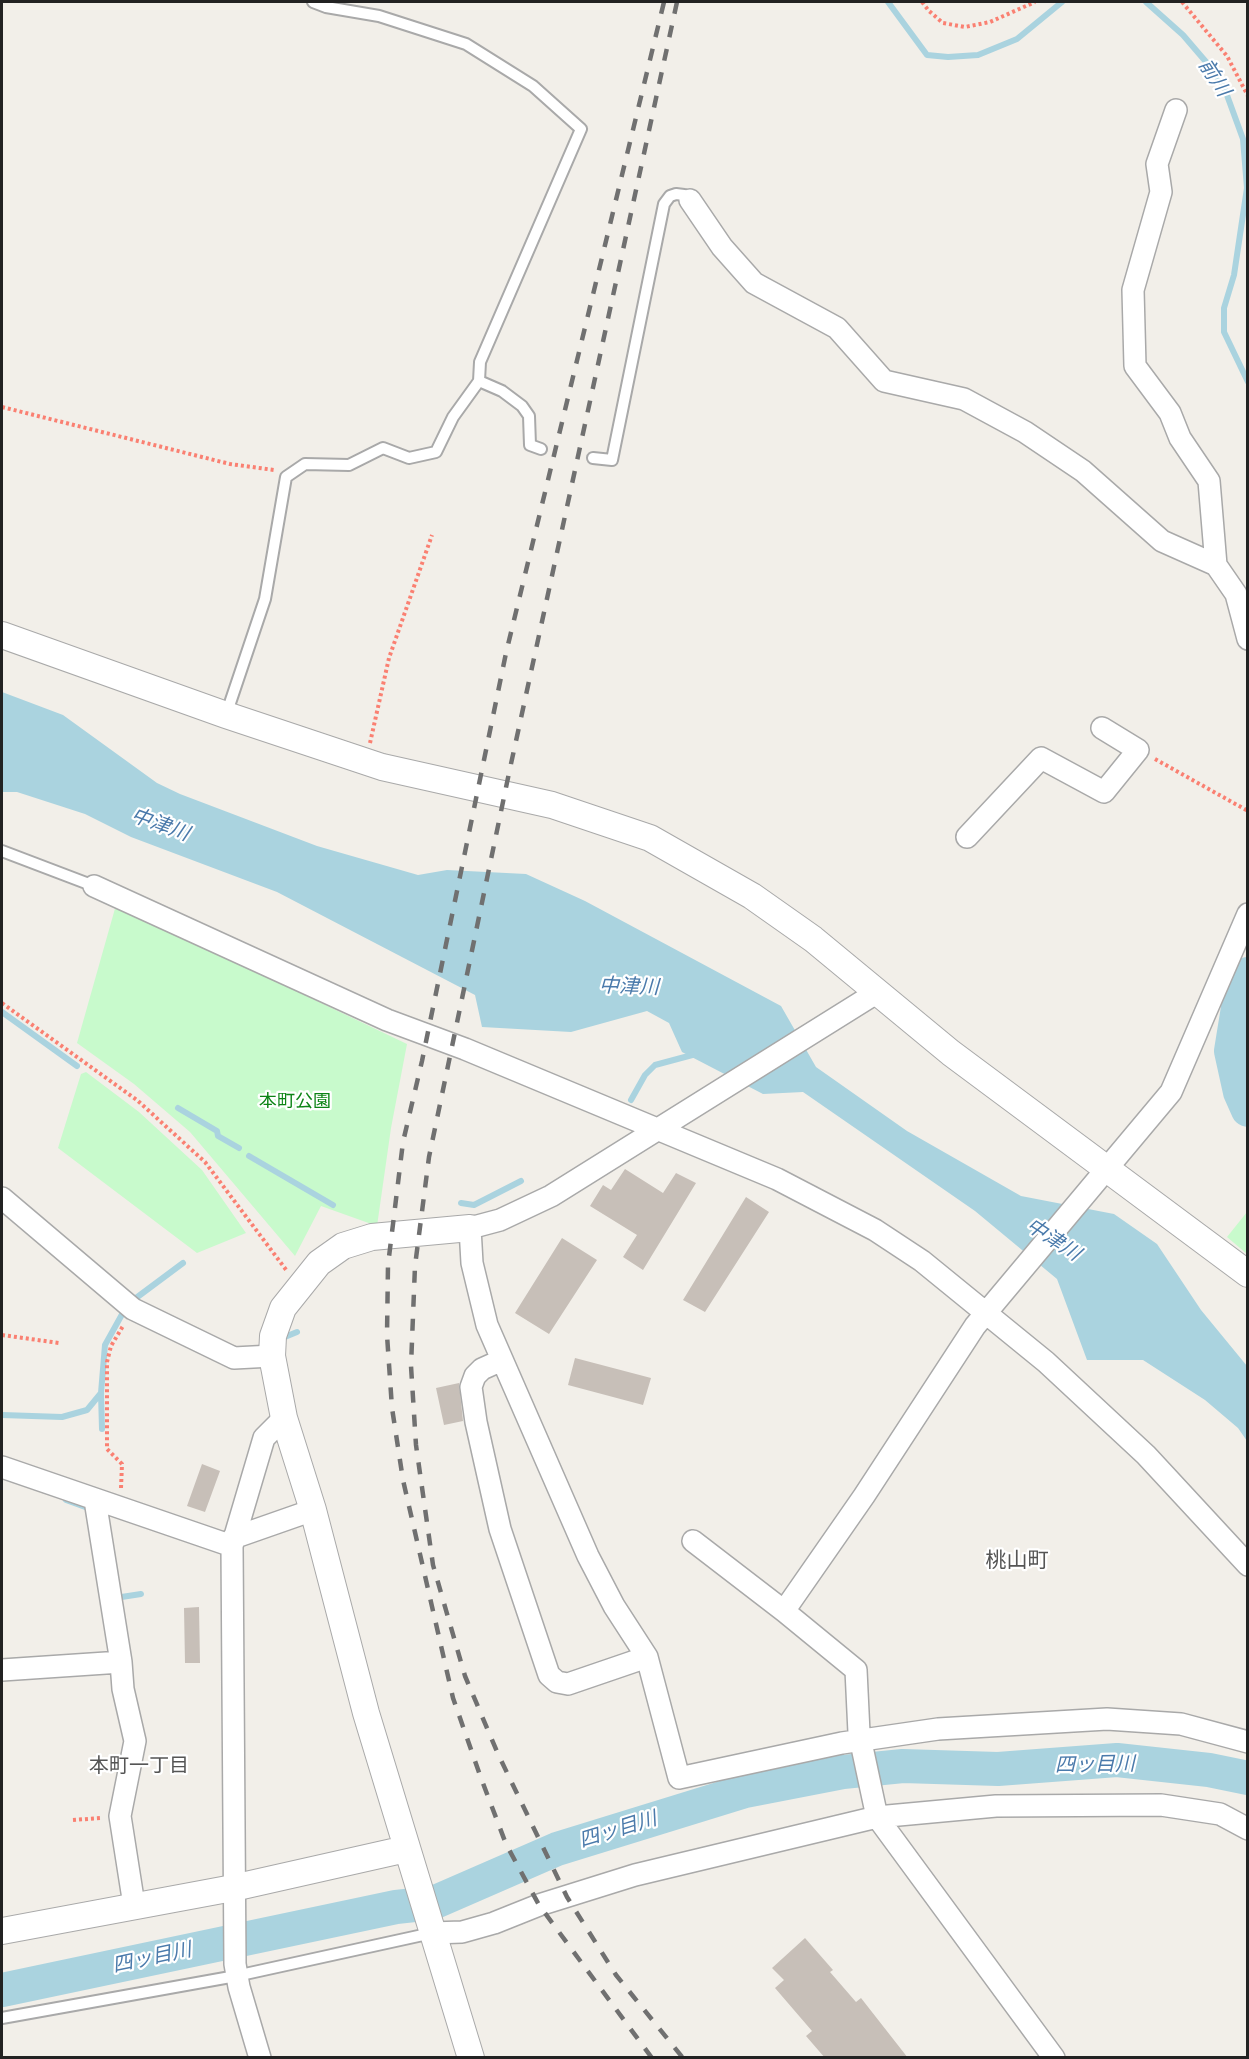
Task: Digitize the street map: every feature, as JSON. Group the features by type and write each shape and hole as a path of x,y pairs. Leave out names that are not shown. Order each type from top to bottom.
{"street":[{"path":"1176,110 1157,164 1161,192 1133,290 1135,366 1170,413 1180,438 1209,481 1216,566"},
{"path":"690,200 722,248 754,284 837,328 884,381 964,399 1025,432 1083,471 1161,541 1216,566 1236,594 1248,639"},
{"path":"2,635 226,715 366,761 446,783 552,805 650,838 752,896 813,939 876,993 1102,1176 1248,1274"},
{"path":"967,837 1041,758 1104,792 1138,750 1102,728"},
{"path":"94,886 387,1020 465,1048 777,1179 875,1230 989,1308 1146,1455 1248,1565"},
{"path":"784,1611 864,1496 950,1361 989,1308 1171,1092 1248,914"},
{"path":"471,2058 366,1713 313,1510 284,1418 272,1356 273,1336 284,1308 298,1286 319,1263 343,1246 372,1237 470,1228 500,1220 551,1196 876,993"},
{"path":"2,1198 133,1309 234,1358 272,1356"},
{"path":"470,1228 472,1263 487,1325 588,1556 614,1606 646,1657 679,1778 863,1748 938,1729 1107,1719 1181,1724 1248,1742"},
{"path":"502,1360 482,1369 475,1377 471,1387 476,1422 500,1529 549,1675 557,1682 568,1684 646,1657"},
{"path":"260,2058 236,1970 233,1888 232,1542 264,1438 284,1418"},
{"path":"2,1467 96,1500 232,1542 313,1510"},
{"path":"96,1500 121,1662 123,1689 135,1742 120,1816 134,1905"},
{"path":"693,1541 856,1670 863,1748 875,1812 1054,2058"},
{"path":"2,1670 121,1662"},
{"path":"431,1928 462,1932 635,1875 875,1812 996,1806 1161,1805 1220,1814 1248,1829"},
{"path":"2,1931 233,1888 406,1849"}],"lane":[{"path":"226,715 265,599 286,477 305,464 349,465 383,448 409,458 436,452 453,417 479,381 480,362 581,129 533,86 466,44 379,15 326,8 312,2"},
{"path":"593,458 612,460 664,204 670,196 676,194 684,195 690,200"},
{"path":"479,381 502,391 522,406 529,416 530,446 541,449"},
{"path":"2,851 94,886"},
{"path":"2,2018 431,1928"}],"path":[{"path":"922,2 928,11 943,22 965,27 990,22 1035,2"},
{"path":"1182,2 1227,56 1248,96"},
{"path":"2,407 230,464 292,473"},
{"path":"366,761 389,658 432,535"},
{"path":"1138,750 1248,811"},
{"path":"2,1003 137,1100 205,1162 298,1286"},
{"path":"120,1507 122,1464 107,1449 107,1362 111,1346 133,1309"},
{"path":"2,1335 59,1343"},
{"path":"73,1820 120,1816"}],"green space":[{"name":"本町公園","path":"116,905 407,1044 391,1128 377,1226 321,1206 295,1256 190,1132 134,1084 77,1043"},
{"path":"86,1072 139,1112 202,1170 246,1233 197,1253 58,1148 81,1074"},
{"path":"1247,1212 1247,1254 1227,1237"}],"water":[{"name":"中津川","path":"2,692 63,715 157,783 180,794 317,846 418,875 447,870 526,874 585,901 781,1006 816,1067 907,1131 1021,1196 1114,1214 1157,1244 1201,1310 1247,1366 1247,1441 1238,1428 1205,1400 1143,1360 1087,1360 1057,1279 975,1211 803,1092 763,1094 682,1052 669,1023 647,1011 571,1032 482,1027 475,995 277,892 131,837 85,814 17,792 2,792"}],"building":[{"path":"625,1169 663,1193 676,1173 696,1183 643,1270 623,1257 637,1235 590,1206 603,1185 611,1190"},
{"path":"746,1197 769,1212 705,1312 683,1300"},
{"path":"562,1238 597,1260 549,1334 515,1313"},
{"path":"575,1358 651,1378 643,1405 568,1385"},
{"path":"459,1383 463,1421 444,1425 436,1388"},
{"path":"202,1464 220,1471 205,1512 187,1506"},
{"path":"199,1607 200,1663 185,1663 184,1608"},
{"path":"805,1938 833,1970 830,1972 856,2002 861,1998 908,2058 825,2058 806,2036 812,2031 775,1988 784,1980 772,1968"}],"waterway":[{"name":"前川","path":"888,2 927,55 948,57 978,55 1017,39 1062,2"},
{"name":"前川","path":"1146,2 1183,35 1224,87 1243,139 1247,188 1234,275 1224,308 1224,332 1248,382"},
{"name":"前川","path":"1248,974 1242,983 1231,1051 1240,1092 1248,1110"},
{"path":"2,1012 77,1066"},
{"path":"631,1100 645,1075 655,1065 696,1054"},
{"path":"178,1108 217,1131 218,1136 239,1148"},
{"path":"249,1156 333,1205"},
{"path":"461,1203 474,1205 521,1181"},
{"path":"136,1298 183,1263"},
{"path":"102,1429 101,1393 105,1345 125,1309"},
{"path":"280,1339 297,1332"},
{"path":"2,1415 62,1417 87,1410 101,1393"},
{"path":"66,1500 88,1508"},
{"path":"115,1598 141,1594"},
{"name":"四ッ目川","path":"2,1990 396,1907 433,1903 557,1849 745,1791 843,1772 903,1766 998,1769 1117,1760 1209,1770 1248,1778"}],"railway":[{"path":"652,2058 539,1905 506,1844 481,1778 453,1698 403,1480 392,1408 387,1335 388,1265 403,1142 422,1061 506,653 664,2"},
{"path":"677,2 509,773 429,1157 415,1266 411,1366 416,1445 433,1565 465,1676 498,1754 567,1897 616,1975 683,2058"}],"district":[{"name":"桃山町","path":"1017,1561"},
{"name":"本町一丁目","path":"139,1766"}]}
